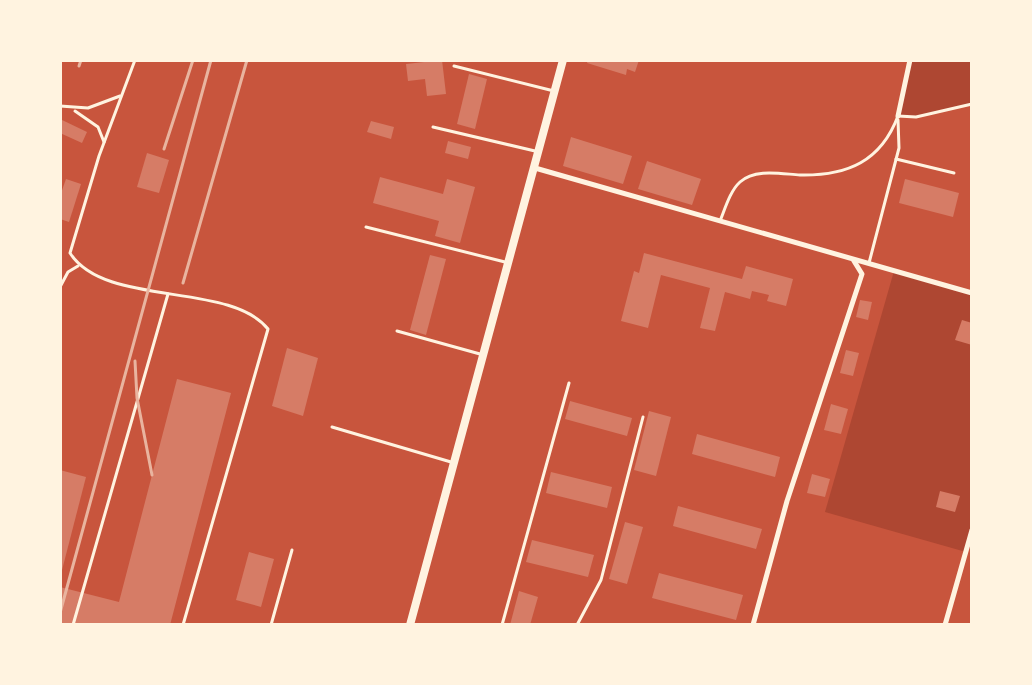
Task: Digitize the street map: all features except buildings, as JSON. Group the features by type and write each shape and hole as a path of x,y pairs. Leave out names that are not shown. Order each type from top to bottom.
{"highway":[{"path":"410,625 563,60"}],"street":[{"path":"898,116 910,60"},
{"path":"535,168 972,293"},
{"path":"753,625 787,501 862,274 854,259"},
{"path":"945,625 972,530"}],"lane":[{"path":"135,60 104,143 70,253 78,266 109,282 259,318 268,329 183,625"},
{"path":"860,60 882,60"},
{"path":"454,66 554,91"},
{"path":"72,109 105,103 120,96"},
{"path":"898,116 916,117 972,104"},
{"path":"60,106 87,116 98,127 104,143"},
{"path":"869,263 896,159 898,116"},
{"path":"720,221 734,191 750,176 823,174 862,163 888,143 898,116"},
{"path":"433,127 539,152"},
{"path":"896,159 954,173"},
{"path":"366,227 509,263"},
{"path":"60,287 68,272 78,266"},
{"path":"73,625 168,294"},
{"path":"397,331 484,355"},
{"path":"502,625 569,383"},
{"path":"577,625 601,580 643,417"},
{"path":"332,427 454,463"},
{"path":"271,625 292,550"}],"shaded area":[{"path":"910,60 972,60 972,104 916,117 898,116"},
{"path":"894,271 972,293 972,530 966,552 825,512"}],"railway":[{"path":"79,66 81,60"},
{"path":"164,149 193,60"},
{"path":"60,613 211,60"},
{"path":"183,283 247,60"},
{"path":"135,361 137,398 152,475"}]}
